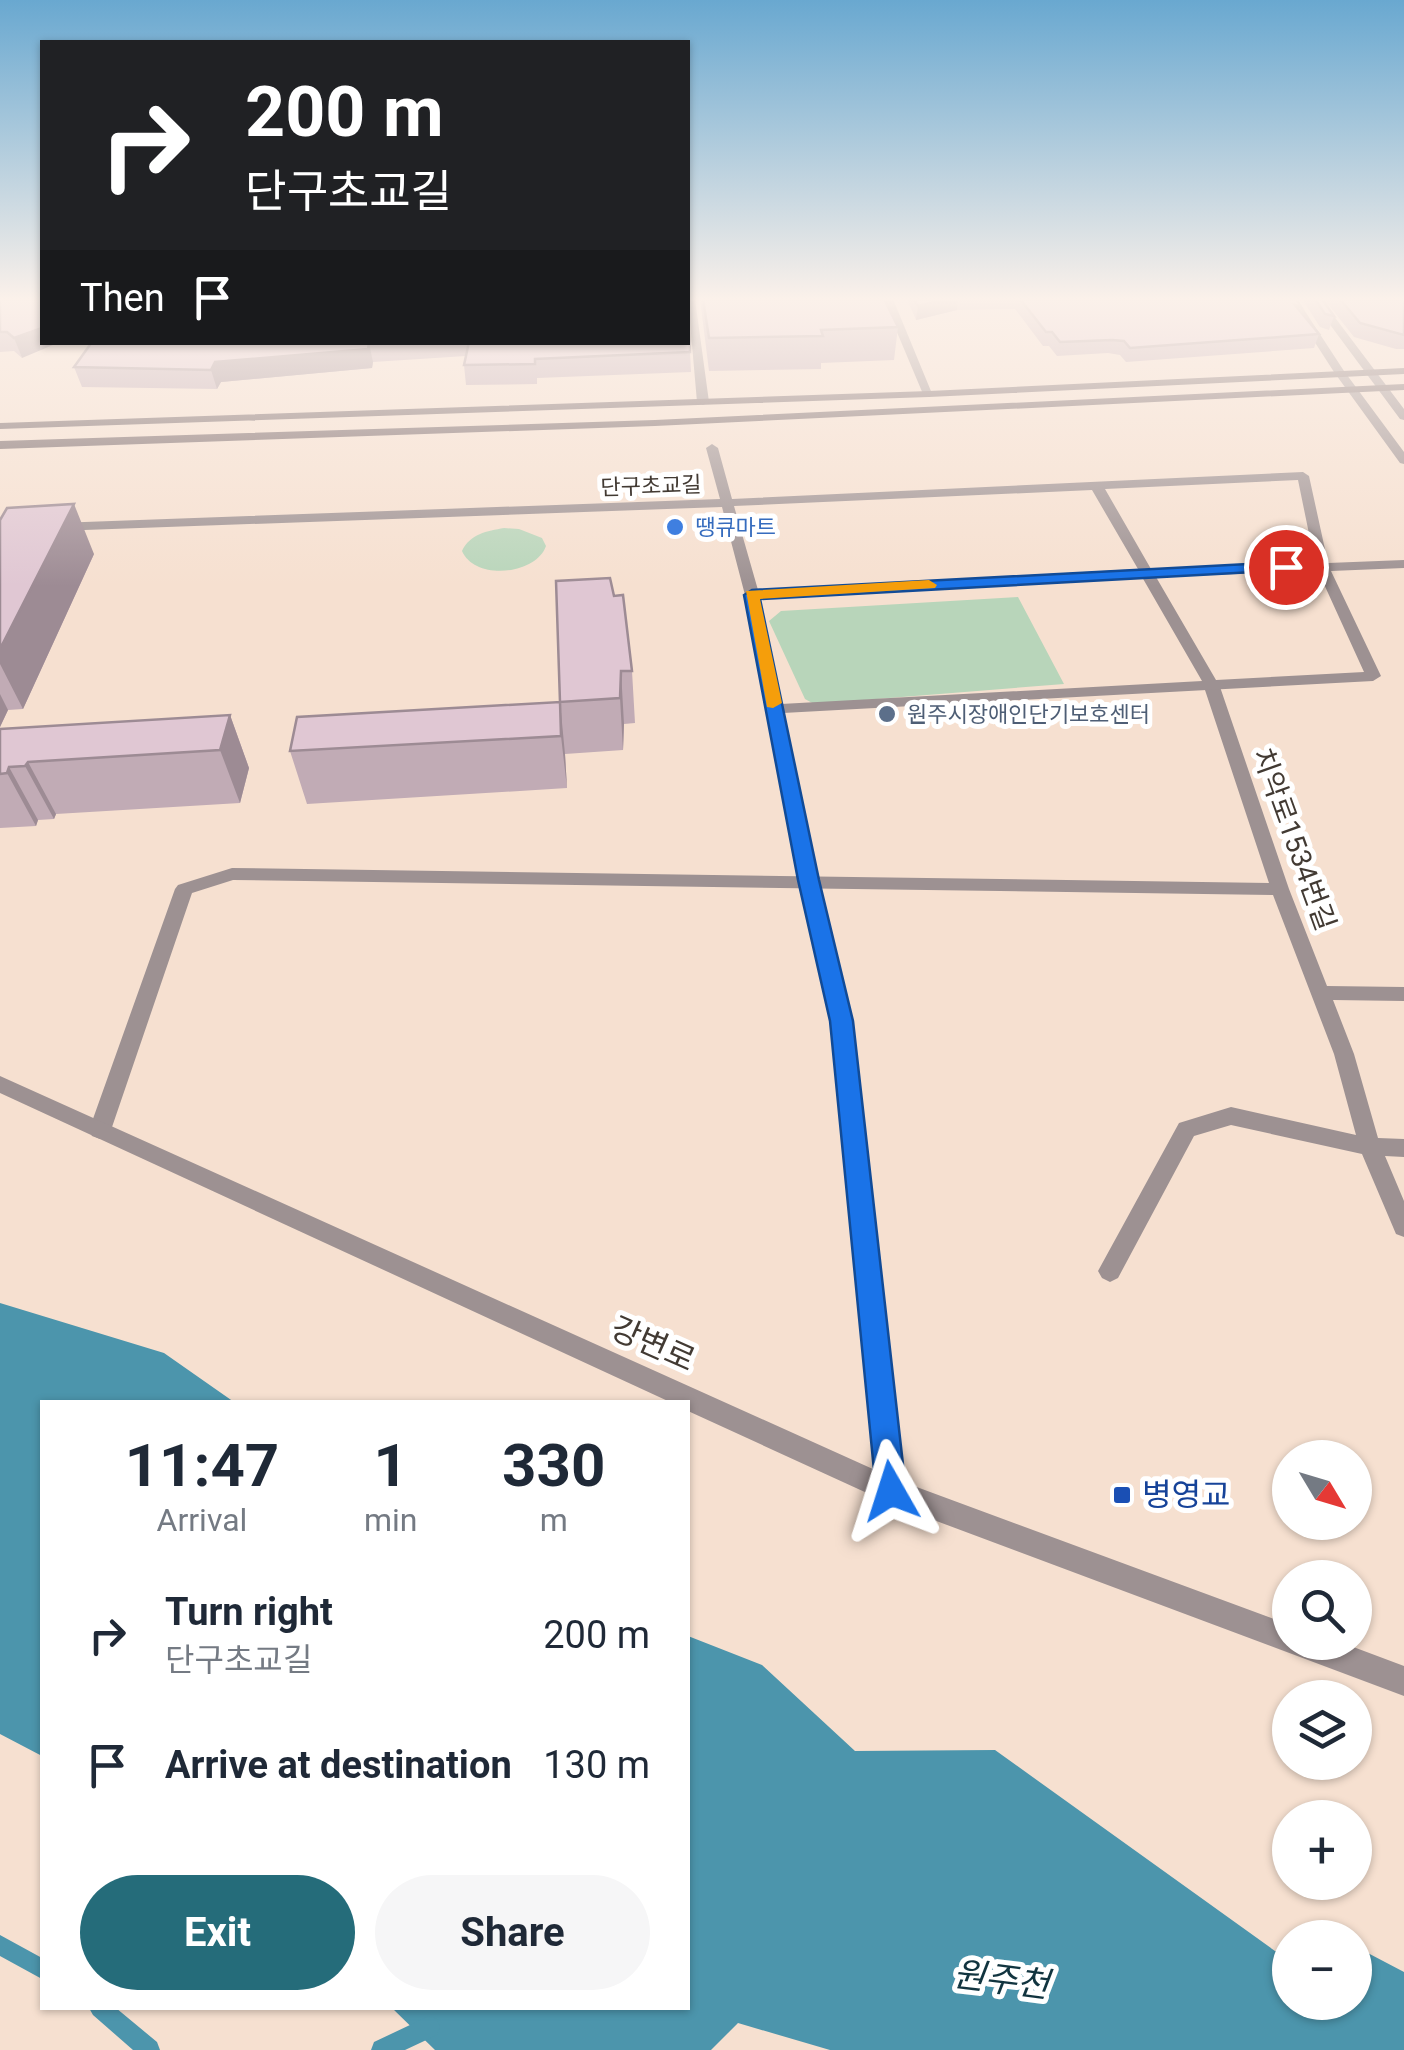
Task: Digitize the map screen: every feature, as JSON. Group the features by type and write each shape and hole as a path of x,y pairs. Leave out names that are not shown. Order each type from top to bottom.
{"main road":[{"path":"0,426 910,395"},
{"path":"0,445 937,410 1226,395"}],"street":[{"path":"701,395 702,402"},
{"path":"929,395 937,410"},
{"path":"1356,395 1404,460"},
{"path":"1389,395 1404,417"},
{"path":"712,448 752,595 808,880 842,1021 891,1491"},
{"name":"단구초교길","path":"40,528 726,503 1303,476 1322,566"},
{"name":"치악로1534번길","path":"1096,485 1211,684 1280,888 1344,1054 1370,1148 1404,1228"},
{"path":"752,595 1145,573 1404,564"},
{"path":"774,709 1373,676 1322,566"},
{"path":"100,1130 184,889 232,874 1280,888"},
{"path":"1322,993 1404,994"},
{"name":"강변로","path":"0,1084 891,1491 1272,1632"},
{"path":"1110,1271 1187,1129 1231,1116 1370,1148 1404,1148"},
{"path":"1348,1660 1404,1681"}],"green space":[{"path":"504,528 542,538 546,546 530,563 505,571 479,567 469,561 462,551 465,545 485,532"},
{"path":"1018,597 1064,684 814,704 805,699 769,621 781,611"}],"water":[{"path":"0,1303 164,1353 231,1400 40,1400 40,1755 0,1734"},
{"name":"원주천","path":"690,1637 762,1665 855,1751 995,1750 1272,1949 1272,2020 1372,2020 1372,1955 1404,1972 1404,2050 830,2050 738,2023 711,2050 435,2050 394,2010 690,2010"}],"building":[{"path":"74,504 0,649 0,520 7,508"},
{"path":"610,578 614,596 623,595 632,671 621,671 620,698 560,702 556,581"},
{"path":"560,702 561,736 290,751 297,717"},
{"path":"230,715 220,750 28,762 0,774 0,729"}],"waterway":[{"path":"0,1945 40,1968"},
{"path":"102,2010 149,2050"},
{"path":"382,2050 429,2027"}],"slow traffic":[{"path":"773,703 752,595 929,585"}],"place":[{"name":"땡큐마트","path":"675,527"},
{"name":"원주시장애인단기보호센터","path":"887,714"},
{"name":"병영교","path":"1122,1495"}],"route":[{"path":"891,1491 842,1021 808,880 752,595 1286,567"}]}
